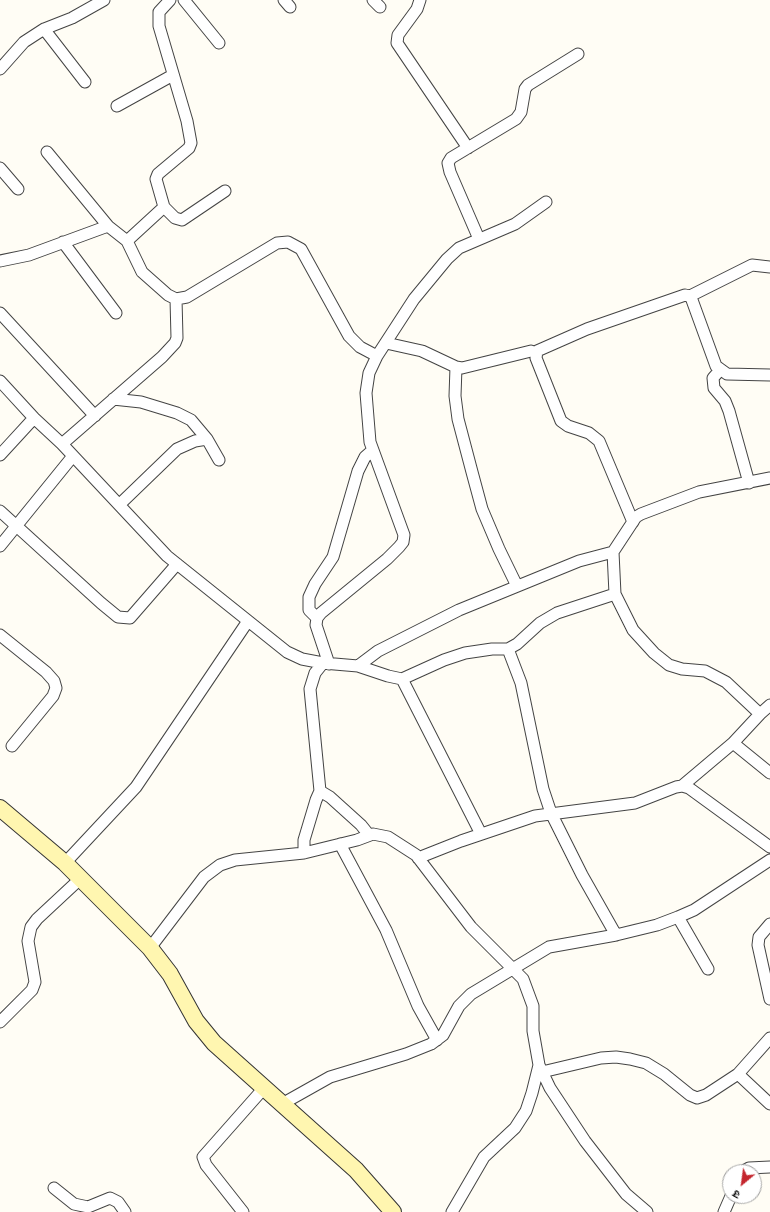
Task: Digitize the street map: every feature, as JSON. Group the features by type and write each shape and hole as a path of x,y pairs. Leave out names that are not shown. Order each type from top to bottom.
{"main road":[{"path":"0,808 65,863 150,948 170,974 196,1021 214,1043 356,1170 393,1212"}],"street":[{"path":"0,69 24,42 44,29 72,18 104,0"},
{"path":"170,0 159,12 158,18 187,121 191,143 189,148 158,174 156,179 164,207 175,218 182,220 225,190"},
{"path":"184,0 219,43"},
{"path":"420,0 417,9 398,35 397,43 468,148"},
{"path":"44,29 85,82"},
{"path":"479,239 450,172 448,163 451,158 516,119 521,112 525,89 528,85 578,54"},
{"path":"117,106 173,75"},
{"path":"46,152 108,226 127,241 142,272 168,296 176,299 187,297 277,243 288,242 301,249 349,336 360,347 377,356"},
{"path":"0,168 18,189"},
{"path":"326,664 316,625 317,618 321,613 387,560 403,542 402,528 370,442 366,393 369,373 377,356 414,299 447,259 460,248 515,224 546,202"},
{"path":"127,241 164,207"},
{"path":"0,261 29,255 108,226"},
{"path":"63,242 116,313"},
{"path":"633,522 599,441 590,433 568,426 561,421 536,358 536,353 540,348 587,329 678,296 690,296 752,265 770,267"},
{"path":"690,296 716,366 720,370 727,374 770,375"},
{"path":"62,444 175,343 177,338 176,299"},
{"path":"0,313 94,416"},
{"path":"386,343 422,351 456,367 462,368 531,351 536,353"},
{"path":"456,367 455,396 458,419 482,509 517,586"},
{"path":"720,370 714,378 714,388 725,402 749,483"},
{"path":"1,385 74,456 167,556 287,652 302,659 326,664 358,666 402,679 444,660 465,653 492,649 508,649 517,644 540,623 557,613 615,594"},
{"path":"113,399 142,402 177,413 191,420 207,439 219,460"},
{"path":"0,455 34,418"},
{"path":"120,504 178,449 195,441 207,439"},
{"path":"317,618 309,610 309,597 315,584 333,557 358,471 365,457 373,450"},
{"path":"0,546 74,456"},
{"path":"760,714 737,691 713,675 704,671 669,666 654,653 633,630 615,594 613,552 633,522 641,514 699,492 770,478"},
{"path":"0,511 118,617 130,618 177,564"},
{"path":"358,666 378,651 439,620 579,561 613,552"},
{"path":"65,863 136,787 248,621"},
{"path":"0,635 46,672 54,681 56,688 53,696 12,746"},
{"path":"508,649 521,683 543,789 552,813 582,875 616,935"},
{"path":"304,853 304,840 320,791 310,689 315,674 326,664"},
{"path":"402,679 481,834"},
{"path":"682,786 733,743 770,705"},
{"path":"733,743 770,773"},
{"path":"418,858 481,834 535,816 635,803 682,786 689,788 770,847"},
{"path":"320,791 330,797 370,835"},
{"path":"150,948 204,877 220,865 235,860 304,853 373,834 388,837 403,846 418,858 471,927 523,979 533,1006 533,1031 541,1068 550,1088 585,1141 626,1194 647,1212"},
{"path":"340,844 386,930 418,1006 438,1040"},
{"path":"282,1104 330,1077 423,1048 438,1040 443,1035 459,1006 465,999 549,947 616,935 657,925 678,917 694,910 770,860"},
{"path":"0,1022 32,990 35,982 28,941 31,927 37,919 81,878"},
{"path":"678,917 708,969"},
{"path":"770,924 759,937 758,945 770,999"},
{"path":"541,1068 616,1056 646,1063 664,1074 690,1095 697,1098 706,1096 738,1074 770,1038"},
{"path":"452,1212 484,1157 515,1128 526,1111 541,1068"},
{"path":"738,1074 770,1104"},
{"path":"243,1212 206,1166 203,1157 264,1088"},
{"path":"54,1188 74,1204 88,1207 110,1198 118,1202 125,1212"}]}
